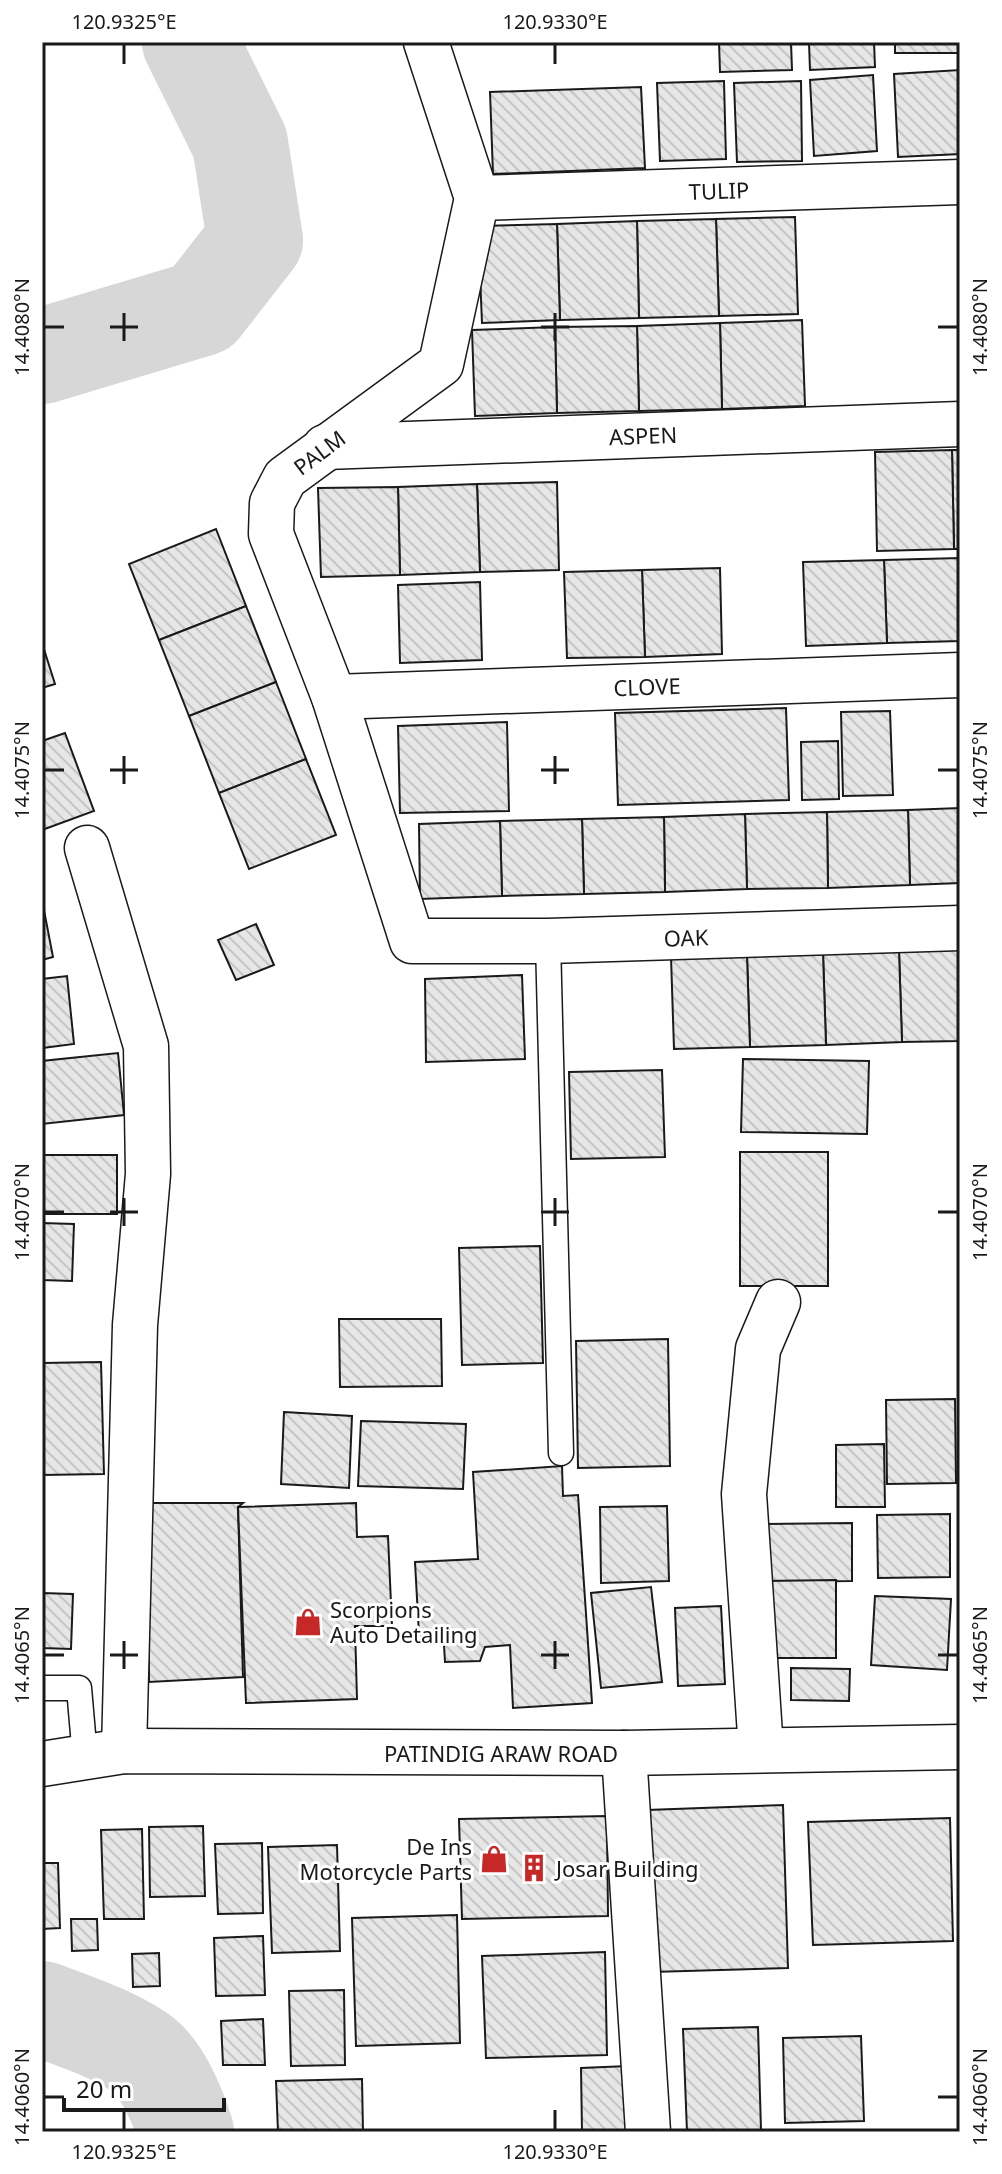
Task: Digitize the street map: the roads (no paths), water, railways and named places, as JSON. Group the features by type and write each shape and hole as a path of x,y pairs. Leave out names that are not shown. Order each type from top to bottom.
{"street":[{"path":"426,42 477,198"},
{"name":"TULIP","path":"477,198 960,182"},
{"name":"PALM","path":"412,941 334,697 271,534 272,503 285,478 441,364 477,198"},
{"name":"ASPEN","path":"325,447 960,424"},
{"name":"CLOVE","path":"334,697 960,675"},
{"path":"87,848 146,1046 148,1174 104,1754"},
{"name":"OAK","path":"412,941 548,941 960,928"},
{"path":"761,1750 744,1494 758,1349 778,1302"},
{"name":"PATINDIG ARAW ROAD","path":"42,1764 104,1754 624,1753 960,1747"},
{"path":"624,1753 648,2132"}],"lane":[{"path":"548,941 561,1453"},
{"path":"42,1688 79,1688 104,1754"}],"waterway":[{"path":"42,356 202,308 255,240 240,143 190,42"},
{"path":"42,2009 104,2033 139,2052 155,2067 168,2088 186,2132"}],"place":[{"name":"Scorpions Auto Detailing","path":"308,1622"},
{"name":"De Ins Motorcycle Parts","path":"494,1859"},
{"name":"Josar Building","path":"534,1868"}]}
